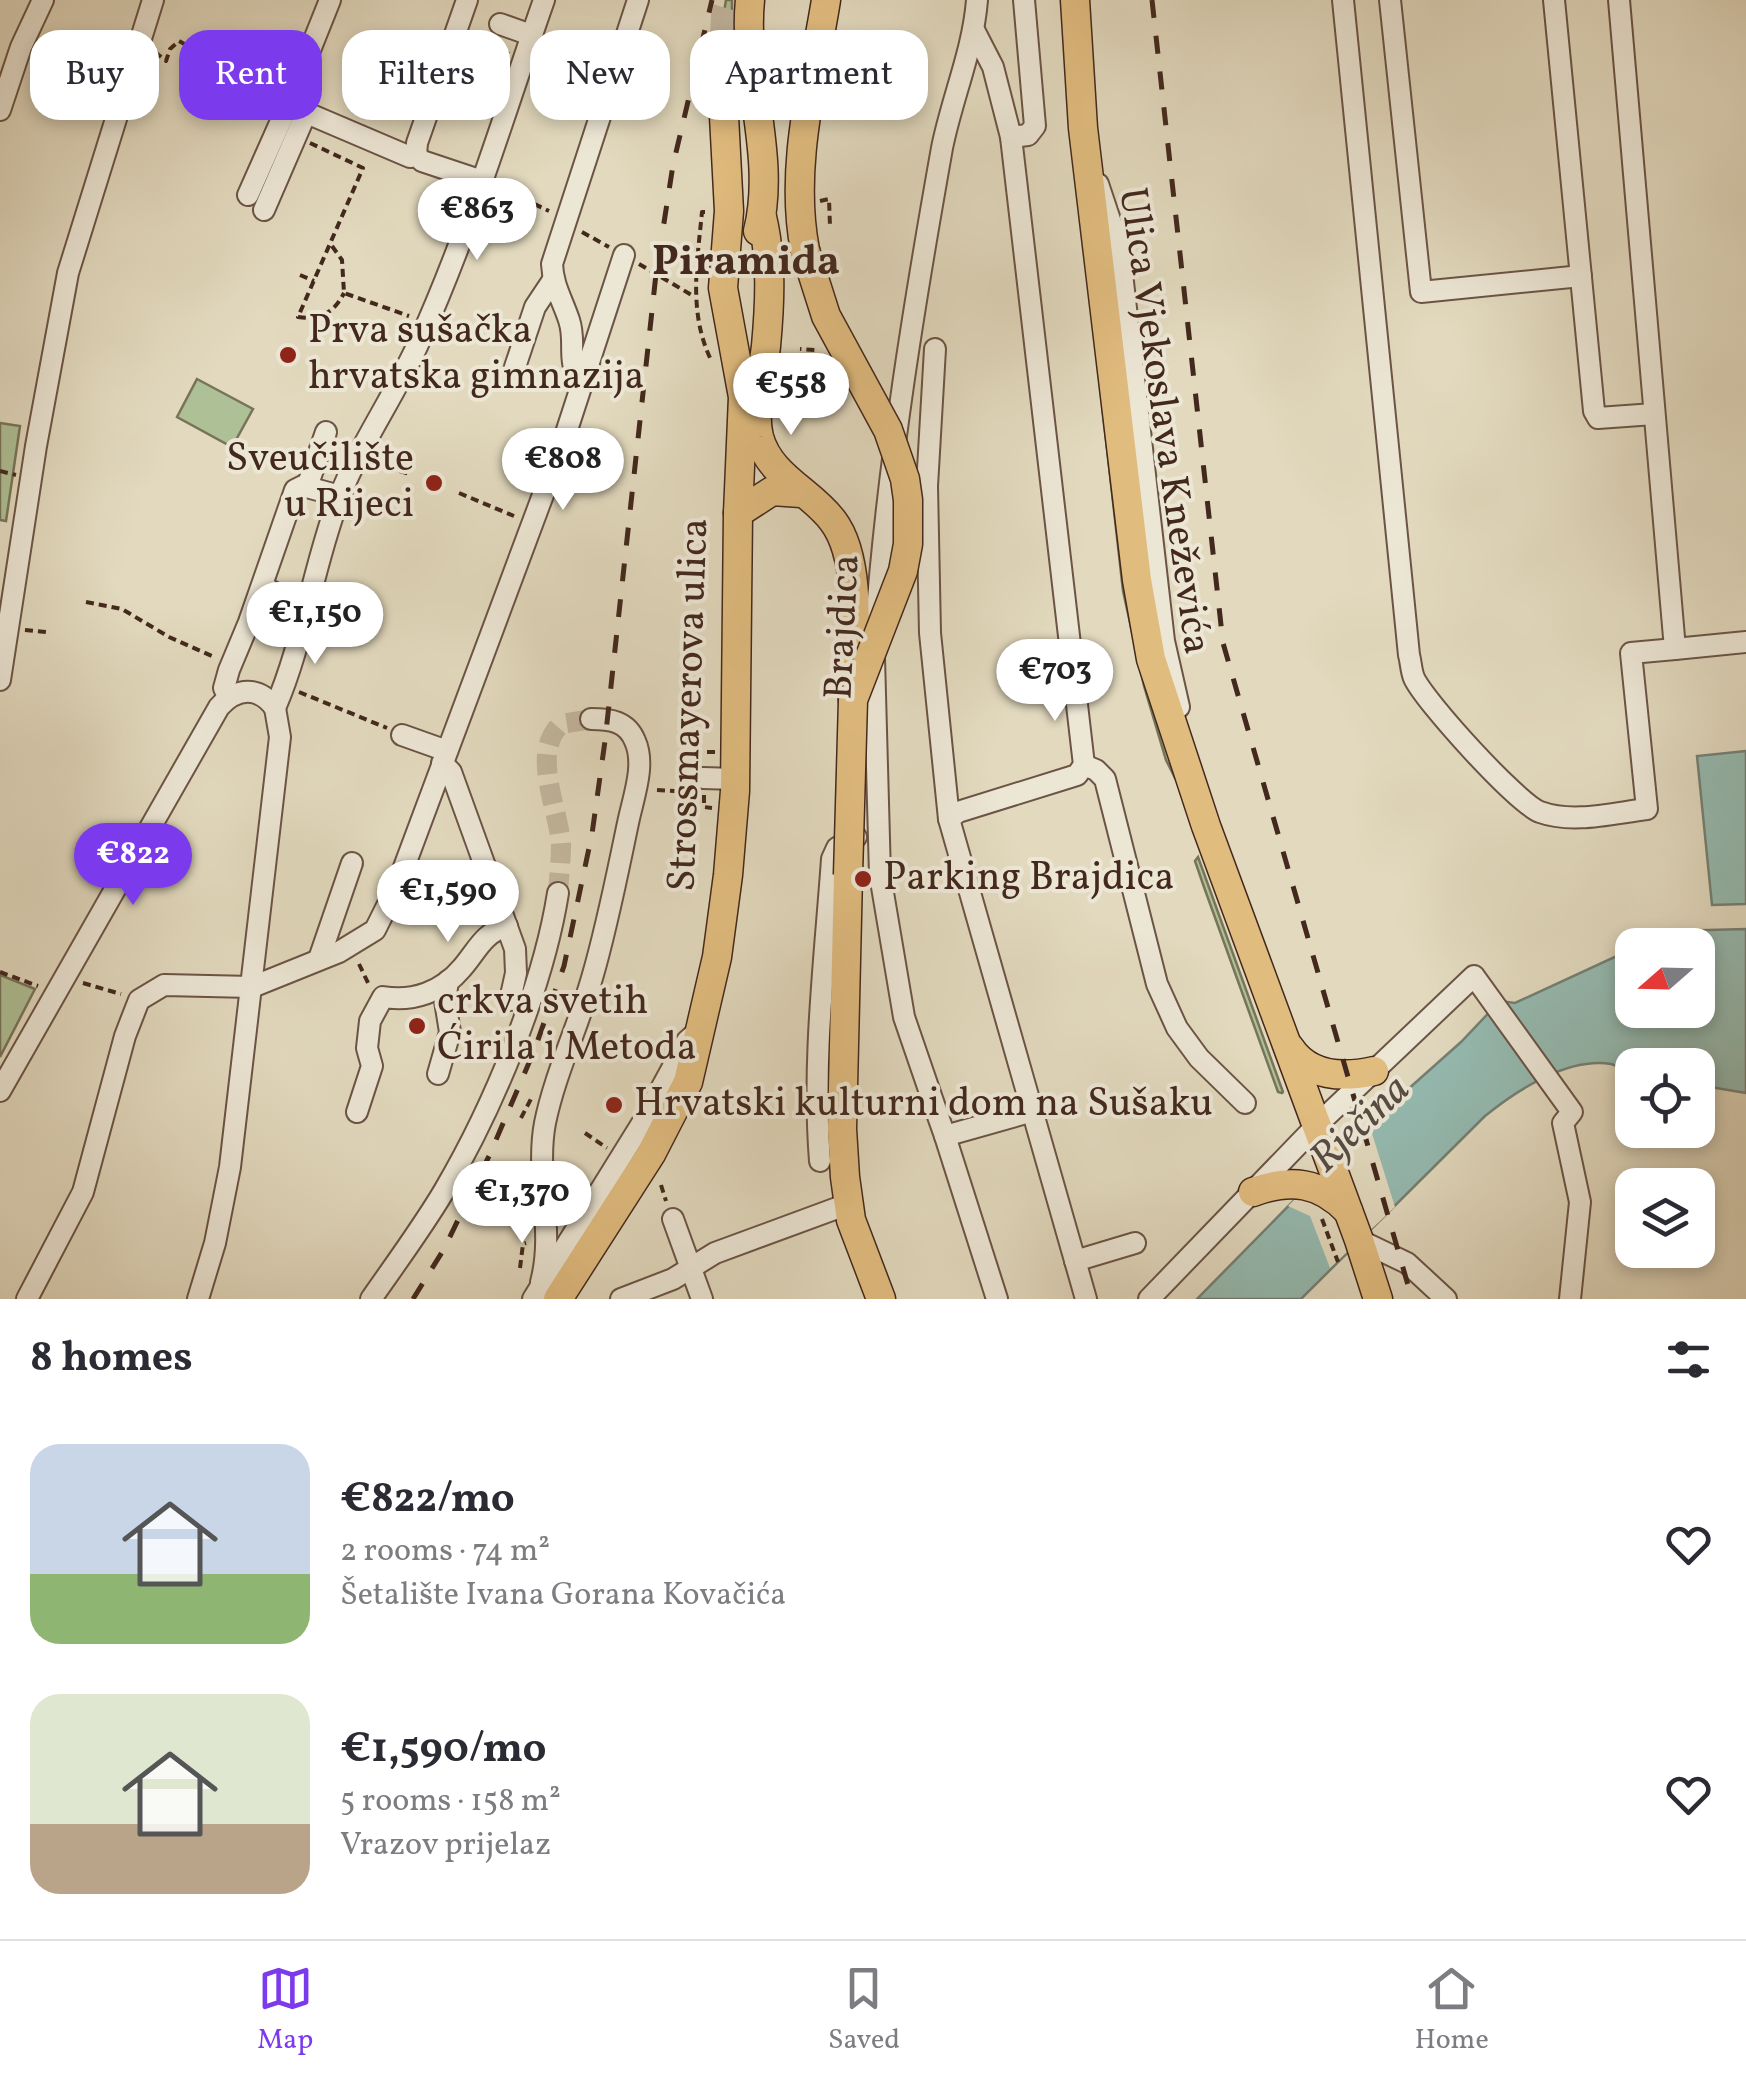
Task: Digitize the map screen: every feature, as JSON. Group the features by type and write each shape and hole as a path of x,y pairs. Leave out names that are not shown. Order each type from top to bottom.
{"main road":[{"path":"743,397 763,178 748,40 750,0"},
{"path":"826,0 801,167 800,212 805,250 826,316 888,430 908,500 908,544 903,571 854,700"},
{"name":"Ulica Vjekoslava Kneževića","path":"1075,0 1086,156 1142,614 1151,659 1206,826 1360,1240 1378,1299"},
{"name":"Strossmayerova ulica","path":"553,1294 651,1154 688,1082 716,957 728,875 736,778 743,397 724,288 729,211 724,120"},
{"path":"762,217 770,266 758,434 772,462 835,523 846,544 852,594 854,700 842,1130 848,1204 881,1299"},
{"path":"738,513 772,491 801,493"},
{"path":"1286,1042 1306,1065 1319,1071 1339,1076 1374,1071"},
{"path":"1254,1192 1286,1182 1311,1196 1325,1191 1349,1212"}],"street":[{"path":"0,110 21,47 43,0"},
{"path":"0,680 68,273 153,0"},
{"path":"321,30 330,0"},
{"path":"467,0 416,155 422,161 486,182"},
{"path":"533,30 544,0"},
{"path":"582,384 570,360 570,322 553,280 555,247 638,0"},
{"name":"Brajdica","path":"977,0 974,30 943,145 888,489 874,651 876,838 892,962 904,1018 997,1299"},
{"path":"1011,137 1028,135 1035,126 1024,0"},
{"path":"1343,0 1414,678 1450,725 1537,811 1565,817 1622,812 1647,809 1631,653 1746,642"},
{"path":"1390,0 1421,292 1581,276"},
{"path":"1554,0 1594,411 1598,418 1609,419 1654,414"},
{"path":"1619,0 1675,649"},
{"path":"500,24 530,35"},
{"path":"949,820 958,812 1077,774 1084,765 1011,137 994,67 974,30"},
{"path":"198,1299 215,1243 230,1166 280,737 276,708 340,496 419,342 486,182 530,38"},
{"path":"248,194 291,120"},
{"path":"264,210 297,137 297,120"},
{"path":"322,120 410,157 416,155"},
{"path":"28,1299 83,1192 125,1036 139,1000 164,985 252,988 353,945 375,930 397,886 533,523 624,256"},
{"path":"515,367 535,308 553,280"},
{"path":"936,349 926,486 930,633 949,820 1086,1299"},
{"path":"307,487 326,432"},
{"path":"228,697 225,681 295,490 307,487 340,496"},
{"path":"262,586 304,609"},
{"path":"0,1091 219,707 241,691 260,694 276,708"},
{"path":"553,1294 542,1167 546,1121 606,929 639,768 637,744 627,729 618,721 591,718"},
{"path":"402,734 444,757 451,772 515,949 516,972 510,1000"},
{"path":"1084,765 1105,779 1157,984 1177,1028 1199,1058 1245,1102"},
{"path":"703,778 736,778"},
{"path":"820,1161 816,1114 832,859 836,848 852,837 876,838"},
{"path":"319,959 352,863"},
{"path":"371,1299 445,1190 498,1082 545,958 558,893"},
{"path":"357,1112 372,1066 367,1048 370,1021 383,997 412,998 448,981 494,930 507,926"},
{"path":"1150,1299 1317,1125 1474,976 1572,1112 1563,1123 1580,1202 1570,1299"},
{"path":"438,1074 450,1032 448,981"},
{"path":"553,1294 581,1221 647,1102 687,1041 701,1028"},
{"path":"945,1136 1033,1111"},
{"path":"621,1299 673,1279 715,1252 848,1204"},
{"path":"545,1214 564,1222 581,1221"},
{"path":"673,1219 702,1299"},
{"path":"1360,1240 1407,1264 1446,1299"},
{"path":"1075,1261 1134,1243"}],"path":[{"path":"159,56 166,61 179,40"},
{"path":"297,137 364,168 330,244 298,318 318,319 326,315 344,293 342,260 330,244"},
{"path":"486,182 516,192 558,216"},
{"path":"819,201 829,200 830,226"},
{"path":"702,212 695,297 703,333"},
{"path":"573,226 624,256"},
{"path":"647,269 695,297"},
{"path":"300,275 314,282"},
{"path":"344,293 418,320"},
{"path":"687,314 698,312"},
{"path":"698,312 708,354"},
{"path":"799,357 814,359 816,350 800,349"},
{"path":"370,462 408,474"},
{"path":"0,471 20,476"},
{"path":"459,493 533,523"},
{"path":"86,602 122,610 169,638 212,656"},
{"path":"24,630 46,632"},
{"path":"298,692 402,734"},
{"path":"694,752 720,752"},
{"path":"654,790 704,792 704,807 708,808"},
{"path":"408,893 478,919"},
{"path":"347,968 360,963 370,989 383,997"},
{"path":"0,972 39,986"},
{"path":"83,983 139,1000"},
{"path":"521,1118 528,1102"},
{"path":"585,1134 610,1150"},
{"path":"1311,1196 1338,1262"},
{"path":"520,1268 526,1243"}],"green space":[{"path":"726,0 732,0 732,30 721,30"},
{"path":"1073,146 1177,778 1166,760 1144,686 1123,591"},
{"path":"197,379 253,409 232,447 177,417"},
{"path":"0,423 20,426 6,521 0,520"},
{"path":"1198,857 1282,1093 1278,1092 1204,887 1195,861"},
{"path":"0,975 35,989 0,1057"}],"water":[{"path":"1746,751 1746,904 1712,905 1697,756"},
{"name":"Rječina","path":"1746,929 1746,1093 1715,1088 1715,1048 1615,1048 1615,1066 1595,1063 1561,1071 1528,1086 1485,1116 1301,1299 1197,1299 1369,1124 1461,1042 1500,1001 1515,1003 1615,957 1615,1028 1715,1028 1715,930"}],"pier":[{"path":"1369,1124 1395,1207 1330,1268 1310,1216 1288,1206"}],"tunnel":[{"path":"724,30 730,0"},
{"path":"558,893 561,845 549,782 548,750 561,724 591,719"}],"railway":[{"path":"413,1299 444,1249 490,1154 534,1051 564,966 592,834 605,741 656,274 673,165 712,0"},
{"path":"1152,0 1223,643 1412,1299"}],"place":[{"name":"Prva sušačka hrvatska gimnazija","path":"288,355"},
{"name":"Sveučilište u Rijeci","path":"434,483"},
{"name":"Parking Brajdica","path":"863,879"},
{"name":"crkva svetih Ćirila i Metoda","path":"417,1026"},
{"name":"Hrvatski kulturni dom na Sušaku","path":"614,1105"}],"district":[{"name":"Piramida","path":"746,263"}]}
